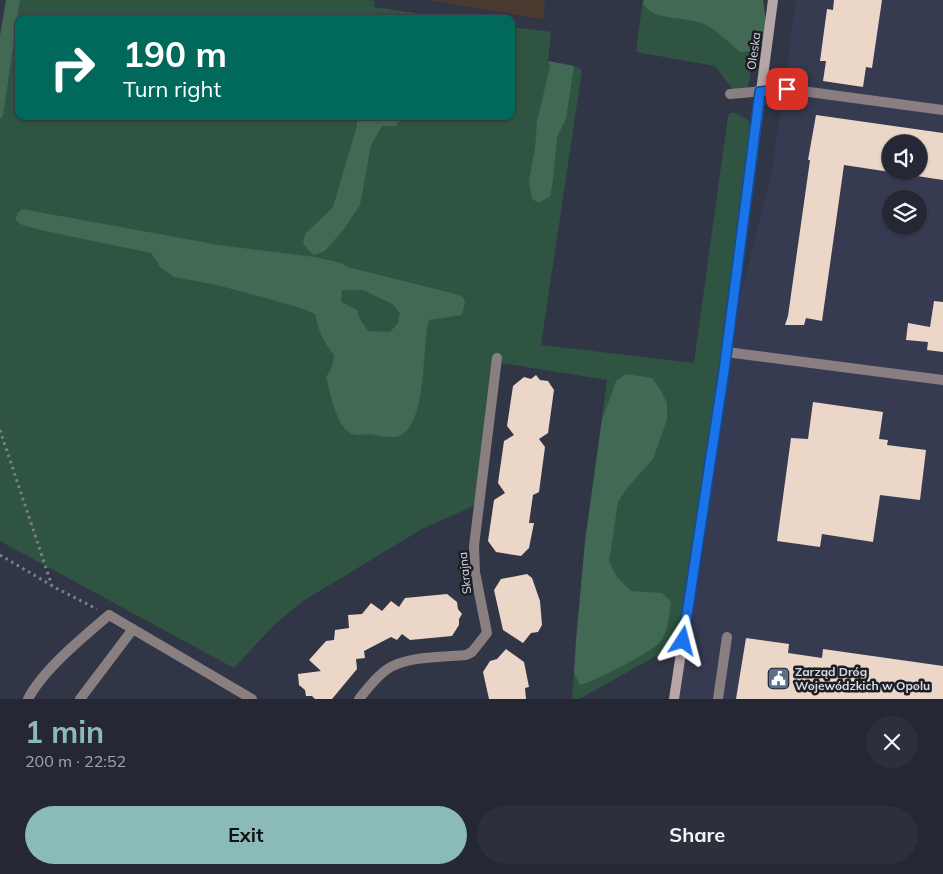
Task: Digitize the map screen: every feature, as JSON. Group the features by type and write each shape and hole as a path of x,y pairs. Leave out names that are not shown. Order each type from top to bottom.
{"main road":[{"name":"Oleska","path":"674,699 726,352 774,0"}],"street":[{"path":"730,94 787,89 943,110"},
{"path":"726,352 943,380"},
{"name":"Skrajna","path":"359,699 376,678 387,669 400,663 411,661 466,655 472,652 487,633 475,572 474,546 497,358"},
{"path":"28,699 31,692 52,668 108,615 252,699"},
{"path":"80,699 133,629"},
{"path":"718,699 727,637"}],"path":[{"path":"0,430 52,586"},
{"path":"0,556 108,615"}],"shaded area":[{"path":"427,0 545,0 543,19"},
{"path":"796,0 943,0 943,699 674,699 726,352 772,171"}],"green space":[{"path":"6,0 375,1 374,7 429,15 15,15 15,120 515,120 515,28 551,32 548,61 574,66 582,70 541,345 694,363 728,116 730,113 735,113 756,127 683,641 579,699 572,699 585,542 607,380 501,363 480,503 422,529 303,601 275,624 234,668 0,541 0,36"},
{"path":"6,0 20,0 18,15 15,15 15,34 3,116 0,118 0,36"},
{"path":"643,0 761,0 748,88 733,90 715,66 636,52"},
{"path":"644,0 763,0 766,23 763,44 754,51 740,52 706,25 656,14 643,4"},
{"path":"548,61 574,66 566,119 557,137 550,196 539,203 532,199 529,181 535,148 537,122 550,66"},
{"path":"357,120 400,120 396,126 382,126 371,145 360,205 344,229 325,251 314,255 303,243 305,234 333,207 357,126"},
{"path":"22,209 219,245 315,257 452,293 463,297 465,303 462,315 429,320 419,403 414,419 407,431 396,437 369,434 357,435 350,433 344,427 332,402 326,377 332,367 334,355 322,336 315,314 298,307 217,285 174,277 161,268 151,253 40,230 20,224 15,219","holes":["342,290 363,290 392,304 400,313 398,323 390,332 368,331 360,319 357,310 341,302"]},
{"path":"626,374 652,378 667,403 667,420 653,459 627,488 618,502 609,562 617,577 631,591 662,593 671,602 666,631 662,640 657,645 623,666 580,685 574,673 576,640 585,542 602,420 616,381"}],"building":[{"path":"834,0 882,0 872,68 866,67 863,87 823,81 826,61 820,61 827,9 833,10"},
{"path":"816,115 943,133 943,180 927,178 927,135 882,135 882,171 844,165 822,321 806,318 804,325 785,325 788,316 810,160 808,160"},
{"path":"934,301 943,302 943,352 927,350 928,342 906,340 908,323 930,327"},
{"path":"536,375 540,380 548,381 554,390 548,433 539,439 545,447 539,492 533,495 529,523 534,523 529,548 521,556 496,552 488,541 494,500 505,493 498,483 504,441 514,435 507,426 513,386 524,377 531,379"},
{"path":"813,402 883,412 879,439 888,440 887,445 926,450 920,500 880,495 873,542 822,534 820,547 777,541 791,438 808,439"},
{"path":"527,574 532,578 540,601 542,625 538,632 531,633 523,643 503,630 494,590 501,579"},
{"path":"447,594 457,602 458,609 462,614 459,619 459,625 452,636 410,640 402,634 397,640 391,637 364,651 365,658 356,659 357,669 332,699 315,699 312,696 306,696 305,690 299,685 298,674 321,671 309,660 326,641 334,640 335,630 349,628 348,615 362,614 371,603 382,611 391,601 399,607 405,598"},
{"path":"746,638 789,644 788,653 822,658 823,649 943,666 943,699 736,699"},
{"path":"506,649 524,662 529,687 525,688 526,699 489,699 483,672 490,661 497,659"}],"place":[{"name":"Zarząd Dróg Wojewódzkich w Opolu","path":"779,679"}],"route":[{"path":"683,641 724,371 760,92 787,89"}]}
